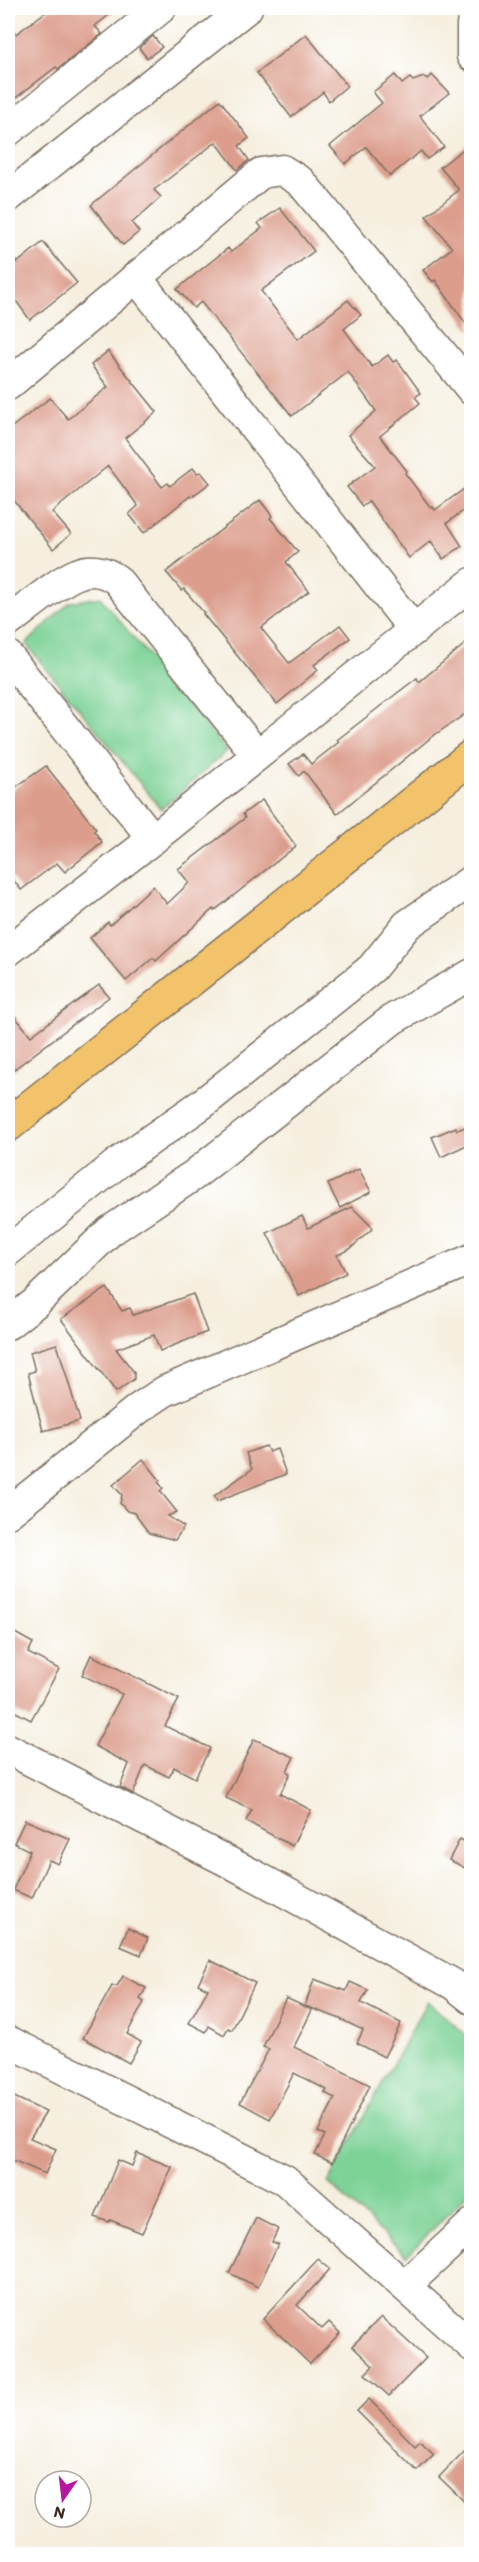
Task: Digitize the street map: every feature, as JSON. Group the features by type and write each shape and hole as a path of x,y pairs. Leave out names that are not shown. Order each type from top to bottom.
{"main road":[{"path":"8,1125 471,756"}],"street":[{"path":"8,131 161,8"},
{"path":"8,197 247,8"},
{"path":"471,25 471,56"},
{"path":"8,385 261,173 282,170 301,182 471,390"},
{"path":"136,277 414,630"},
{"path":"8,622 75,574 99,571 109,574 117,580 257,755"},
{"path":"8,951 153,839 471,583"},
{"path":"8,656 153,839"},
{"path":"8,1251 119,1162 201,1104 372,968 407,925 471,880"},
{"path":"8,1324 35,1303 110,1231 194,1175 393,1019 471,974"},
{"path":"310,1017 343,1056"},
{"path":"8,1514 138,1409 165,1391 471,1259"},
{"path":"8,1749 252,1874 453,1984 471,1999"},
{"path":"8,2041 285,2180 406,2285 471,2346"},
{"path":"406,2285 471,2224"}],"green space":[{"path":"100,597 227,751 161,809 26,644 70,602"},
{"path":"427,2001 471,2039 471,2190 407,2256 328,2183"}],"building":[{"path":"51,8 118,8 95,26 102,34 8,104 8,23 16,34"},
{"path":"306,34 347,86 329,101 323,92 291,117 257,73"},
{"path":"153,36 162,47 147,58 139,48"},
{"path":"395,75 402,84 410,78 413,81 424,77 428,79 432,75 449,93 420,116 444,147 427,159 421,151 390,176 366,147 345,164 330,146 382,103 373,92"},
{"path":"220,100 249,138 239,146 249,160 237,170 216,142 154,190 161,197 132,223 139,232 123,245 91,205"},
{"path":"471,143 471,331 435,280 433,282 423,270 452,248 426,216 459,190 440,167"},
{"path":"280,208 314,251 261,291 298,339 348,300 361,315 344,329 372,367 388,355 393,362 397,360 421,393 415,397 420,403 380,436 407,471 405,473 431,508 435,510 471,484 471,505 447,523 462,546 443,559 431,541 409,558 369,501 362,506 347,487 375,466 348,435 376,411 348,372 292,416 201,302 194,308 177,289 228,248 231,252 262,228 258,223"},
{"path":"43,242 77,283 30,320 8,290 8,251 17,263"},
{"path":"108,351 157,412 125,438 162,487 168,483 170,486 193,468 197,473 201,472 210,483 144,533 129,514 138,506 108,466 52,512 71,534 53,549 8,493 8,430 50,398 68,419 108,387 91,365"},
{"path":"260,500 272,516 270,518 298,552 286,562 309,591 261,628 289,663 340,625 350,638 314,665 318,670 277,704 184,589 182,591 166,572"},
{"path":"471,639 471,710 433,736 337,814 304,771 299,776 289,764 303,754 311,764 339,742 337,740 417,678 419,682"},
{"path":"46,766 96,829 94,831 102,842 65,872 57,863 21,890 8,873 8,796 10,791"},
{"path":"262,800 296,846 214,911 213,909 156,961 153,958 126,981 90,938 108,922 110,925 153,886 167,904 189,883 178,869 245,818 243,814"},
{"path":"99,985 109,997 8,1074 8,1008 31,1036"},
{"path":"471,1125 471,1143 441,1157 432,1137 456,1127 457,1130"},
{"path":"359,1169 371,1192 340,1208 328,1184"},
{"path":"352,1207 373,1228 350,1249 337,1255 346,1273 299,1296 267,1233 302,1216 308,1228"},
{"path":"107,1288 122,1311 130,1308 133,1315 193,1294 207,1332 160,1351 154,1335 116,1349 134,1372 134,1379 116,1392 61,1319"},
{"path":"57,1344 80,1421 43,1431 28,1373 35,1371 30,1352"},
{"path":"266,1446 269,1452 277,1449 286,1474 217,1501 214,1496 252,1469 246,1453"},
{"path":"143,1459 160,1480 158,1482 163,1488 160,1491 177,1512 168,1516 184,1527 175,1540 149,1533 134,1513 127,1511 120,1503 122,1495 113,1485"},
{"path":"8,1629 33,1643 28,1653 59,1669 31,1720 8,1708"},
{"path":"91,1655 179,1699 165,1726 210,1748 195,1778 174,1767 169,1777 145,1765 133,1794 120,1787 129,1764 95,1746 122,1694 82,1675"},
{"path":"254,1739 294,1757 287,1771 290,1774 280,1794 311,1810 292,1846 246,1821 252,1810 226,1798"},
{"path":"25,1820 70,1839 58,1864 49,1860 32,1898 13,1890 30,1851 14,1843"},
{"path":"460,1839 471,1845 471,1871 449,1860"},
{"path":"128,1928 148,1938 141,1955 120,1946"},
{"path":"210,1960 255,1983 232,2030 228,2028 224,2035 209,2026 206,2032 189,2023 208,1989 198,1984"},
{"path":"123,1976 146,1988 140,1999 144,2002 127,2034 141,2042 129,2063 83,2038 112,1986 117,1986"},
{"path":"314,1979 346,1991 350,1982 368,1990 361,2003 401,2023 384,2057 357,2043 363,2030 305,2006"},
{"path":"286,1998 312,2010 294,2047 370,2085 332,2163 315,2155 325,2135 318,2132 335,2098 325,2093 327,2090 294,2073 270,2119 240,2103 269,2049 263,2047"},
{"path":"8,2094 46,2112 30,2138 56,2149 45,2174 8,2158"},
{"path":"137,2153 172,2167 142,2233 110,2220 109,2222 95,2217 118,2160 132,2166"},
{"path":"256,2218 278,2229 272,2242 278,2244 258,2287 229,2273"},
{"path":"318,2259 330,2269 297,2305 322,2329 329,2322 340,2333 310,2364 263,2319"},
{"path":"381,2317 426,2358 389,2396 365,2374 373,2366 352,2346"},
{"path":"369,2399 415,2446 420,2441 434,2454 417,2471 357,2411"},
{"path":"471,2444 471,2508 439,2477"}]}
